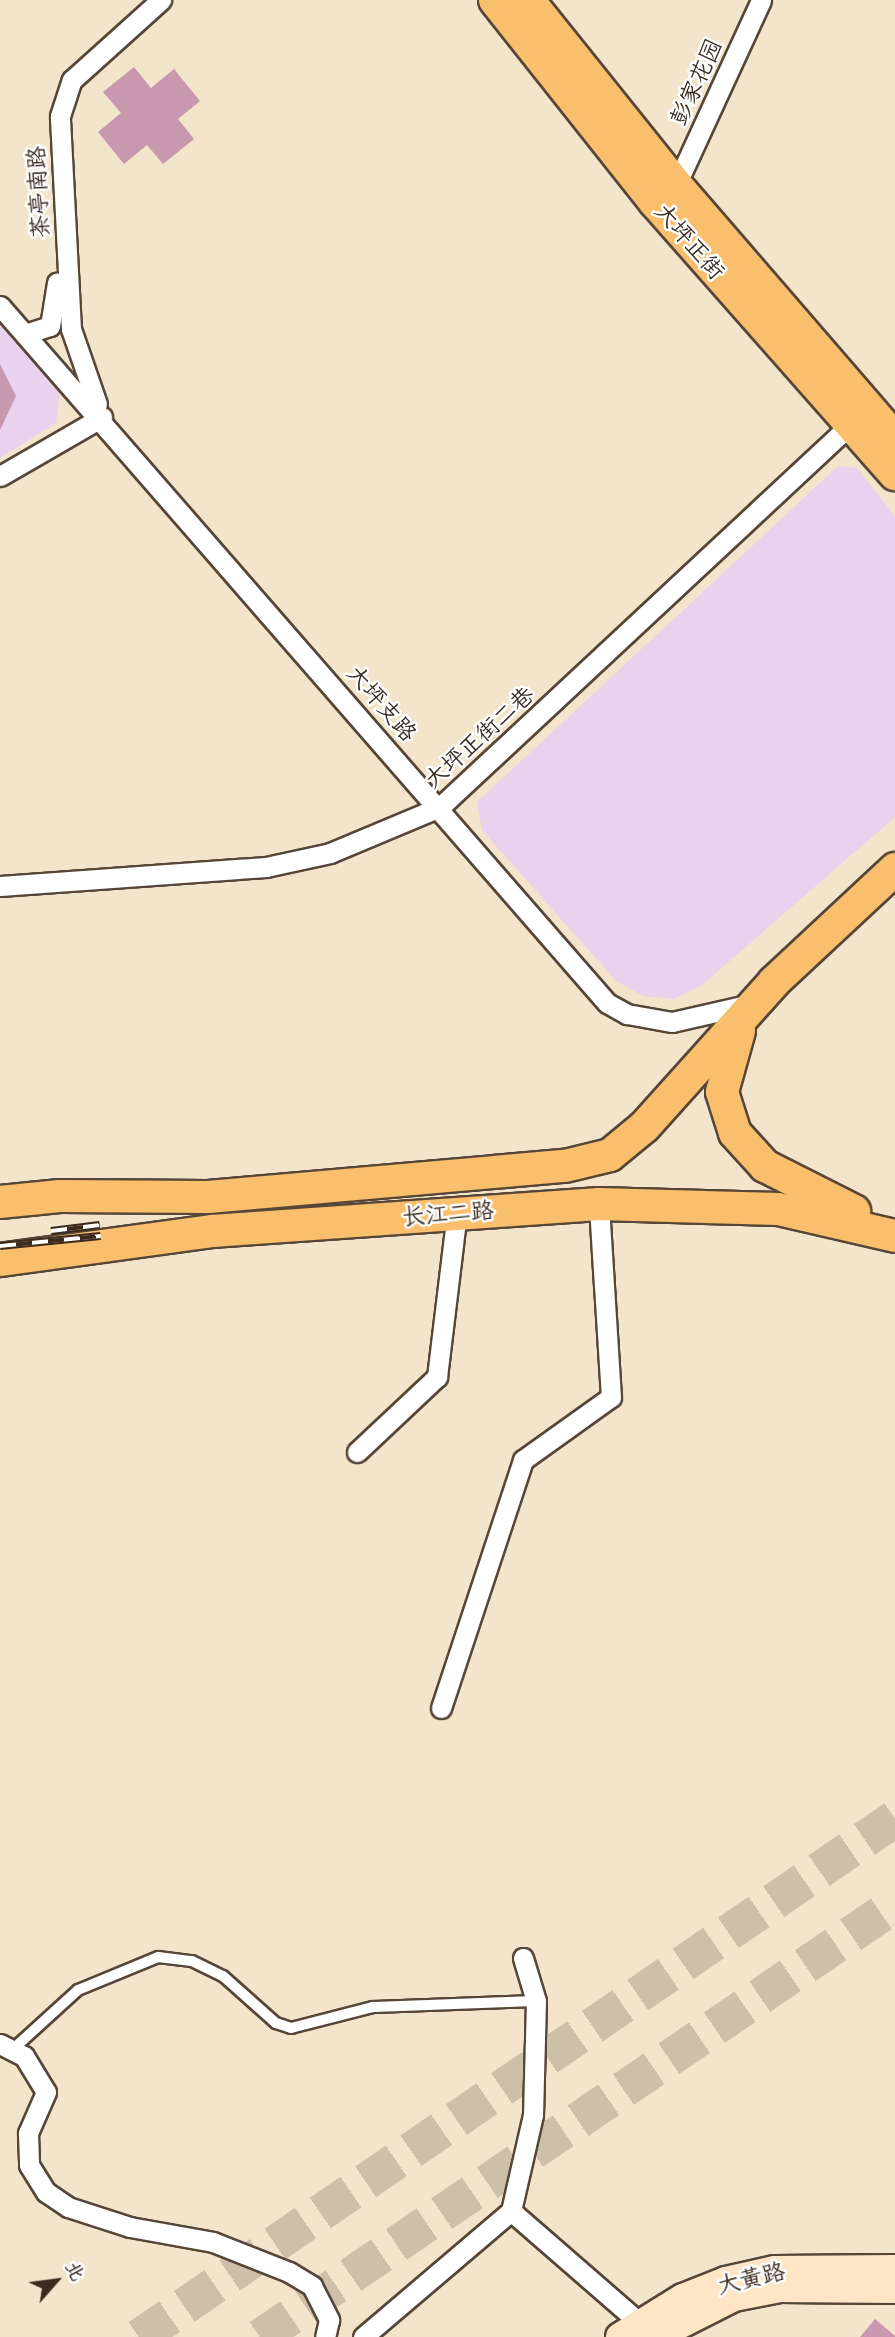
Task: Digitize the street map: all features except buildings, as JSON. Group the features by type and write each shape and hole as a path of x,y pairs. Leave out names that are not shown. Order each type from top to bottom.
{"main road":[{"name":"大坪正街","path":"495,0 655,202 895,474"},
{"name":"大坪正街","path":"527,0 676,185 895,439"},
{"name":"长江二路","path":"0,1202 60,1196 208,1197 589,1162 610,1155 645,1126 752,1004 895,869"},
{"name":"长江二路","path":"752,1004 723,1075 734,1133 765,1166 792,1183 895,1229"},
{"name":"长江二路","path":"0,1260 212,1231 599,1204 778,1209 895,1236"},
{"name":"大黄路","path":"643,2333 715,2286 775,2270 895,2269"},
{"name":"大黄路","path":"643,2333 734,2297 780,2288 895,2289"}],"street":[{"name":"茶亭南路","path":"102,417 71,329 63,195 63,96 72,80 162,0"},
{"name":"彭家花园","path":"676,185 761,0"},
{"path":"25,334 44,331 55,317 55,237 63,195"},
{"name":"大坪支路","path":"0,306 102,417 607,1003 627,1014 671,1022 752,1004"},
{"path":"0,476 102,417"},
{"name":"大坪正街二巷","path":"0,886 265,867 330,853 440,807 851,424"},
{"path":"441,1708 523,1460 611,1397 599,1204"},
{"path":"357,1452 437,1377 457,1212"},
{"path":"363,2337 511,2211 533,2115 536,2001 523,1958"},
{"path":"6,2047 38,2072 46,2092 28,2133 29,2165 46,2192 68,2207 130,2227 213,2242 289,2272 313,2286 329,2320 325,2337"},
{"path":"511,2211 643,2333"}],"lane":[{"path":"6,2047 78,1990 158,1957 192,1961 223,1976 276,2023 291,2028 373,2007 536,2001"}],"shaded area":[{"path":"0,322 60,391 56,423 0,458"},
{"path":"838,466 857,468 895,516 895,817 702,985 674,999 643,996 616,981 482,830 477,802"}],"tunnel":[{"path":"139,2337 895,1818"},
{"path":"260,2337 895,1904"}],"railway":[{"path":"51,1231 100,1225"},
{"path":"0,1246 101,1236"}]}
